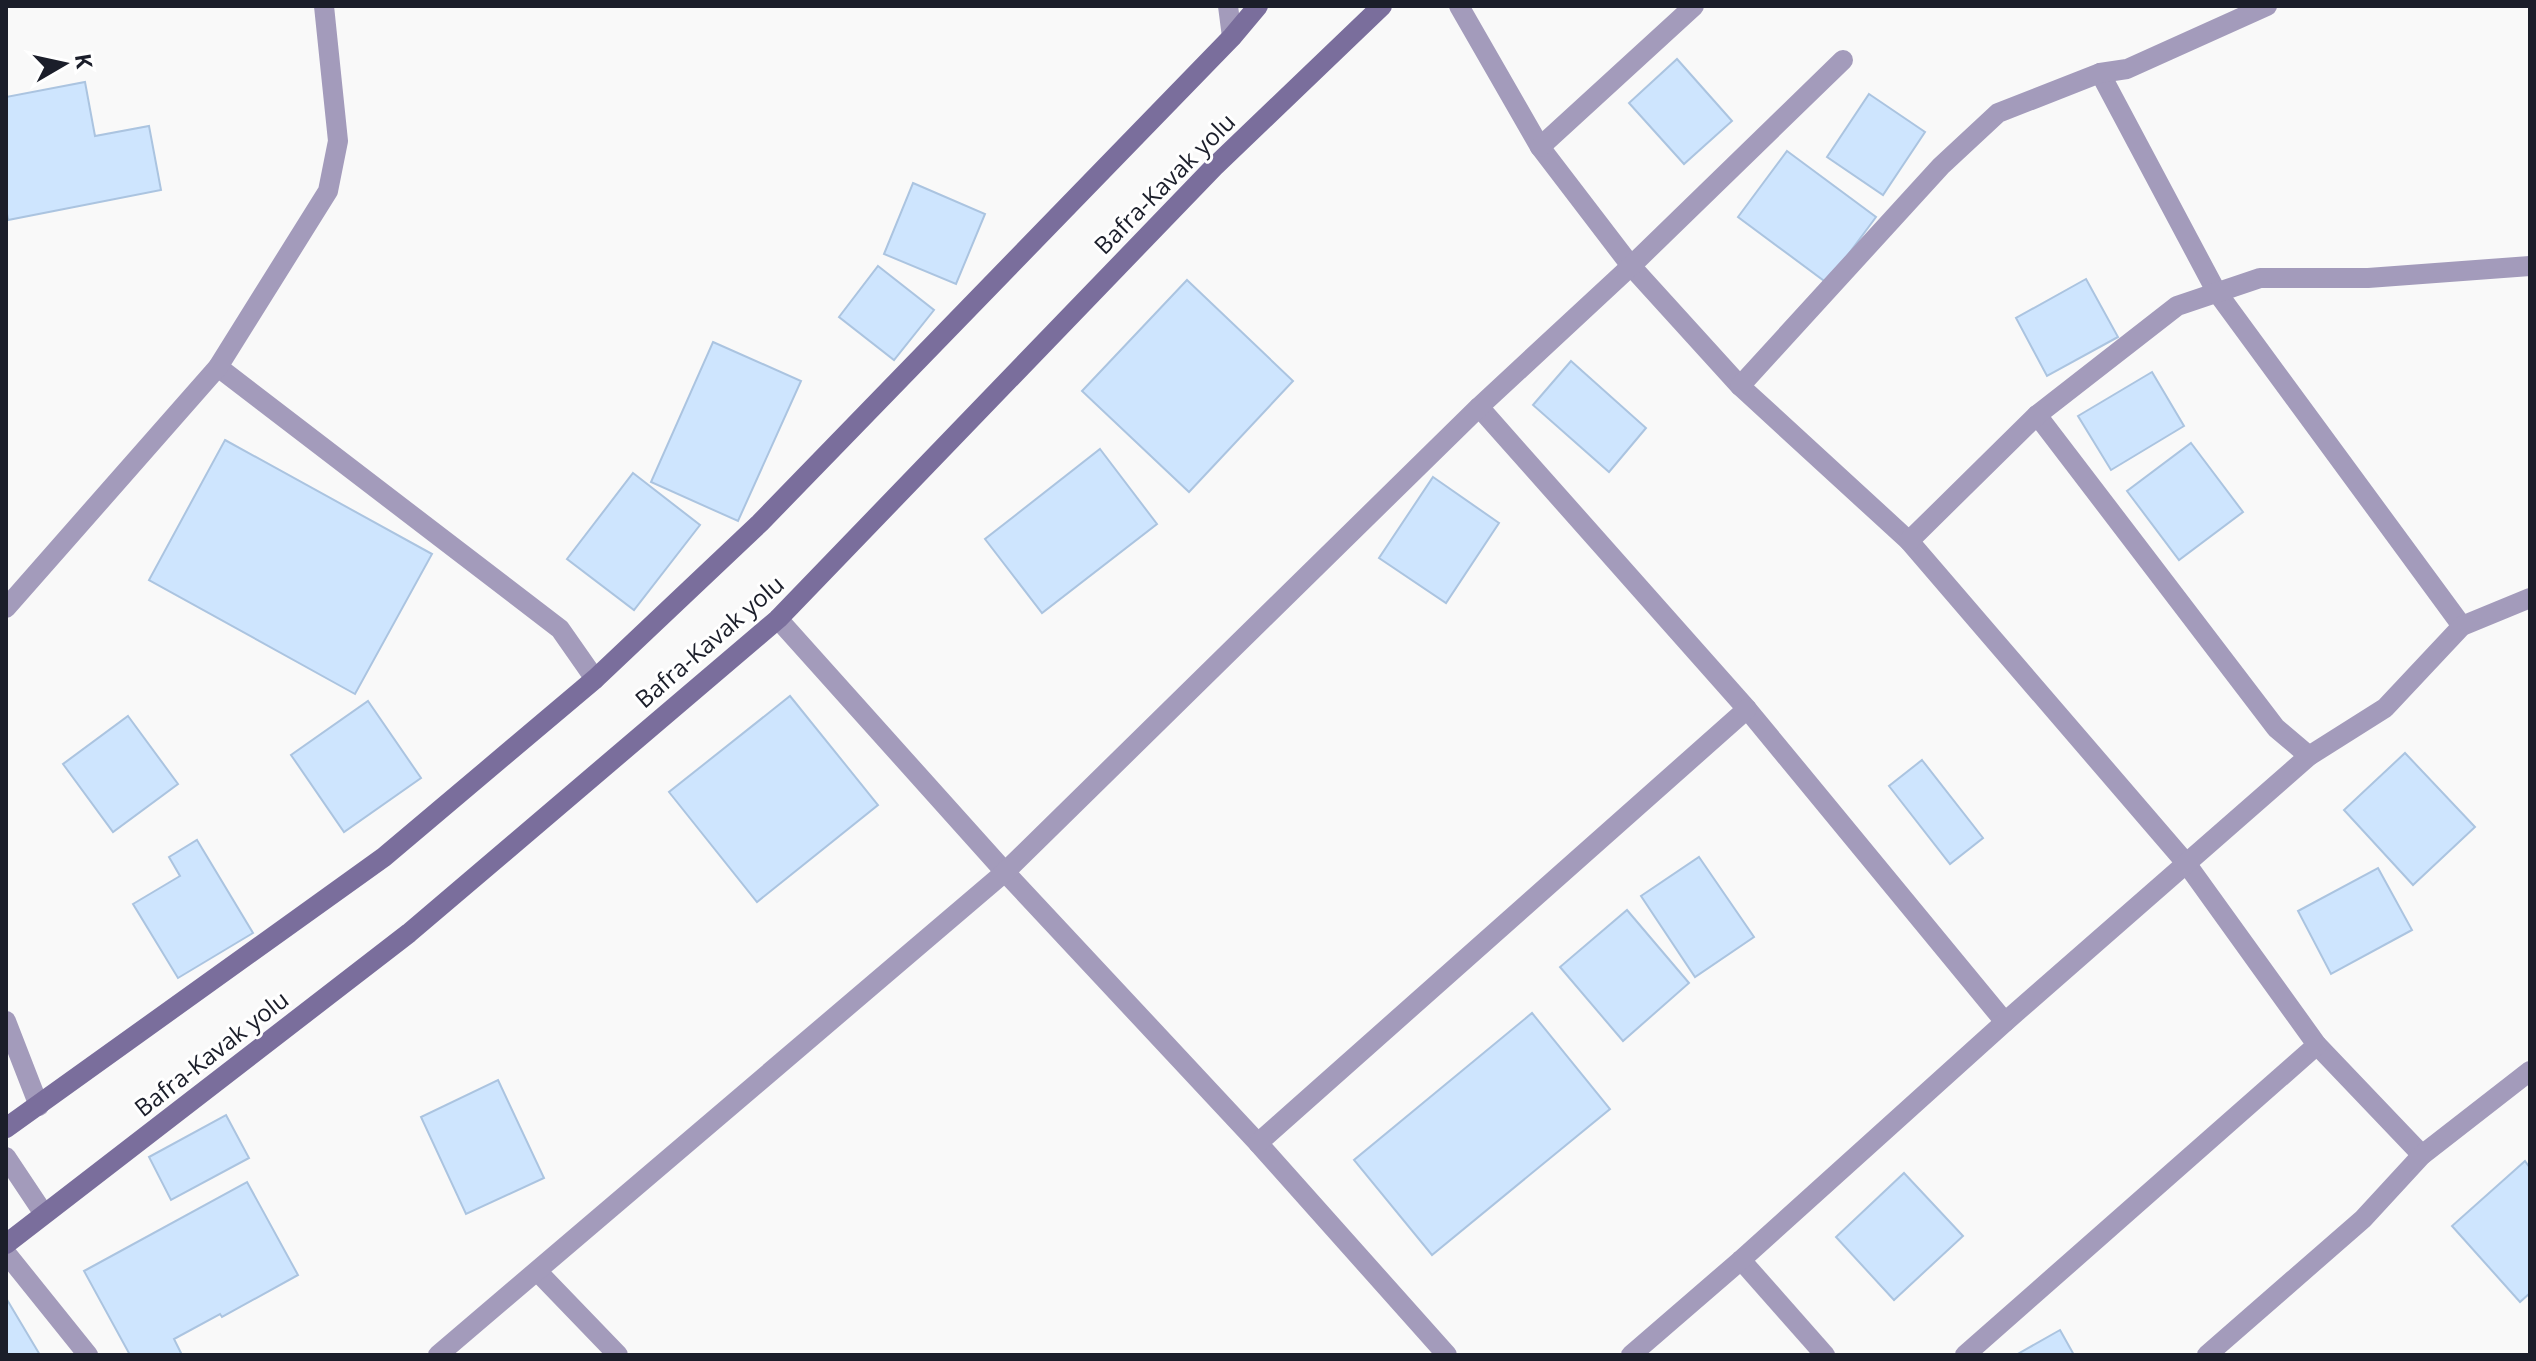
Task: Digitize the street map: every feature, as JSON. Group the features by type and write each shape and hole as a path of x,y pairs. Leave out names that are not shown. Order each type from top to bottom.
{"main road":[{"name":"Bafra-Kavak yolu","path":"6,1128 384,857 595,679 760,523 1232,37 1258,6"},
{"name":"Bafra-Kavak yolu","path":"6,1244 409,933 778,619 1214,167 1382,6"}],"street":[{"path":"6,608 218,367 328,191 338,141 324,6"},
{"path":"1228,6 1232,37"},
{"path":"1459,6 1540,147 1631,266 1740,386 1909,541 2186,863 2317,1045 2422,1155"},
{"path":"1540,147 1694,6"},
{"path":"1740,386 1941,166 1998,113 2100,73 2127,69 2267,6"},
{"path":"438,1355 1005,872 1479,407 1631,266 1843,60"},
{"path":"2100,73 2216,291 2462,626"},
{"path":"1909,541 2037,415 2177,306 2260,278 2368,278 2530,266"},
{"path":"218,367 560,629 595,679"},
{"path":"1479,407 1747,709 2005,1022"},
{"path":"2037,415 2276,728 2309,756"},
{"path":"1631,1355 2309,756 2385,708 2462,626 2530,598"},
{"path":"778,619 1005,872 1258,1143 1447,1355"},
{"path":"1258,1143 1747,709"},
{"path":"6,1021 39,1106"},
{"path":"1965,1355 2317,1045"},
{"path":"2207,1355 2363,1219 2422,1155 2530,1071"},
{"path":"6,1157 44,1214"},
{"path":"6,1253 88,1355"},
{"path":"1741,1260 1825,1355"},
{"path":"538,1272 618,1355"}],"building":[{"path":"1677,59 1732,121 1684,164 1629,103"},
{"path":"85,82 95,136 149,126 161,190 8,220 6,97"},
{"path":"1869,94 1925,132 1883,195 1827,157"},
{"path":"1787,151 1876,217 1827,283 1738,217"},
{"path":"913,183 985,214 956,284 884,254"},
{"path":"878,266 934,310 894,360 839,317"},
{"path":"2086,279 2118,337 2047,376 2016,318"},
{"path":"1187,280 1293,381 1189,492 1082,391"},
{"path":"713,342 801,381 738,521 651,482"},
{"path":"1571,361 1646,428 1609,472 1533,405"},
{"path":"2152,372 2184,426 2111,470 2078,416"},
{"path":"225,440 432,554 355,694 149,580"},
{"path":"2191,443 2243,512 2179,560 2127,491"},
{"path":"1100,449 1157,524 1042,613 985,539"},
{"path":"633,473 700,525 634,610 567,559"},
{"path":"1433,477 1499,523 1446,603 1379,558"},
{"path":"790,696 878,805 757,902 669,792"},
{"path":"368,701 421,778 344,832 291,755"},
{"path":"128,716 178,784 113,832 63,764"},
{"path":"2405,753 2475,827 2413,885 2344,810"},
{"path":"1922,760 1983,838 1950,864 1889,786"},
{"path":"197,840 253,933 178,978 133,904 180,876 169,857"},
{"path":"1699,857 1754,937 1695,977 1641,896"},
{"path":"2378,868 2412,930 2331,974 2298,911"},
{"path":"1627,910 1689,983 1623,1041 1560,967"},
{"path":"1532,1013 1610,1109 1432,1255 1354,1160"},
{"path":"498,1080 544,1178 466,1214 421,1117"},
{"path":"226,1115 249,1158 171,1200 149,1157"},
{"path":"2525,1161 2530,1168 2530,1293 2520,1302 2452,1226"},
{"path":"1904,1173 1963,1236 1894,1300 1836,1237"},
{"path":"247,1182 298,1275 222,1317 220,1314 174,1339 182,1355 130,1355 84,1271"},
{"path":"6,1298 40,1355 6,1355"},
{"path":"2060,1330 2074,1355 2016,1355"}]}
